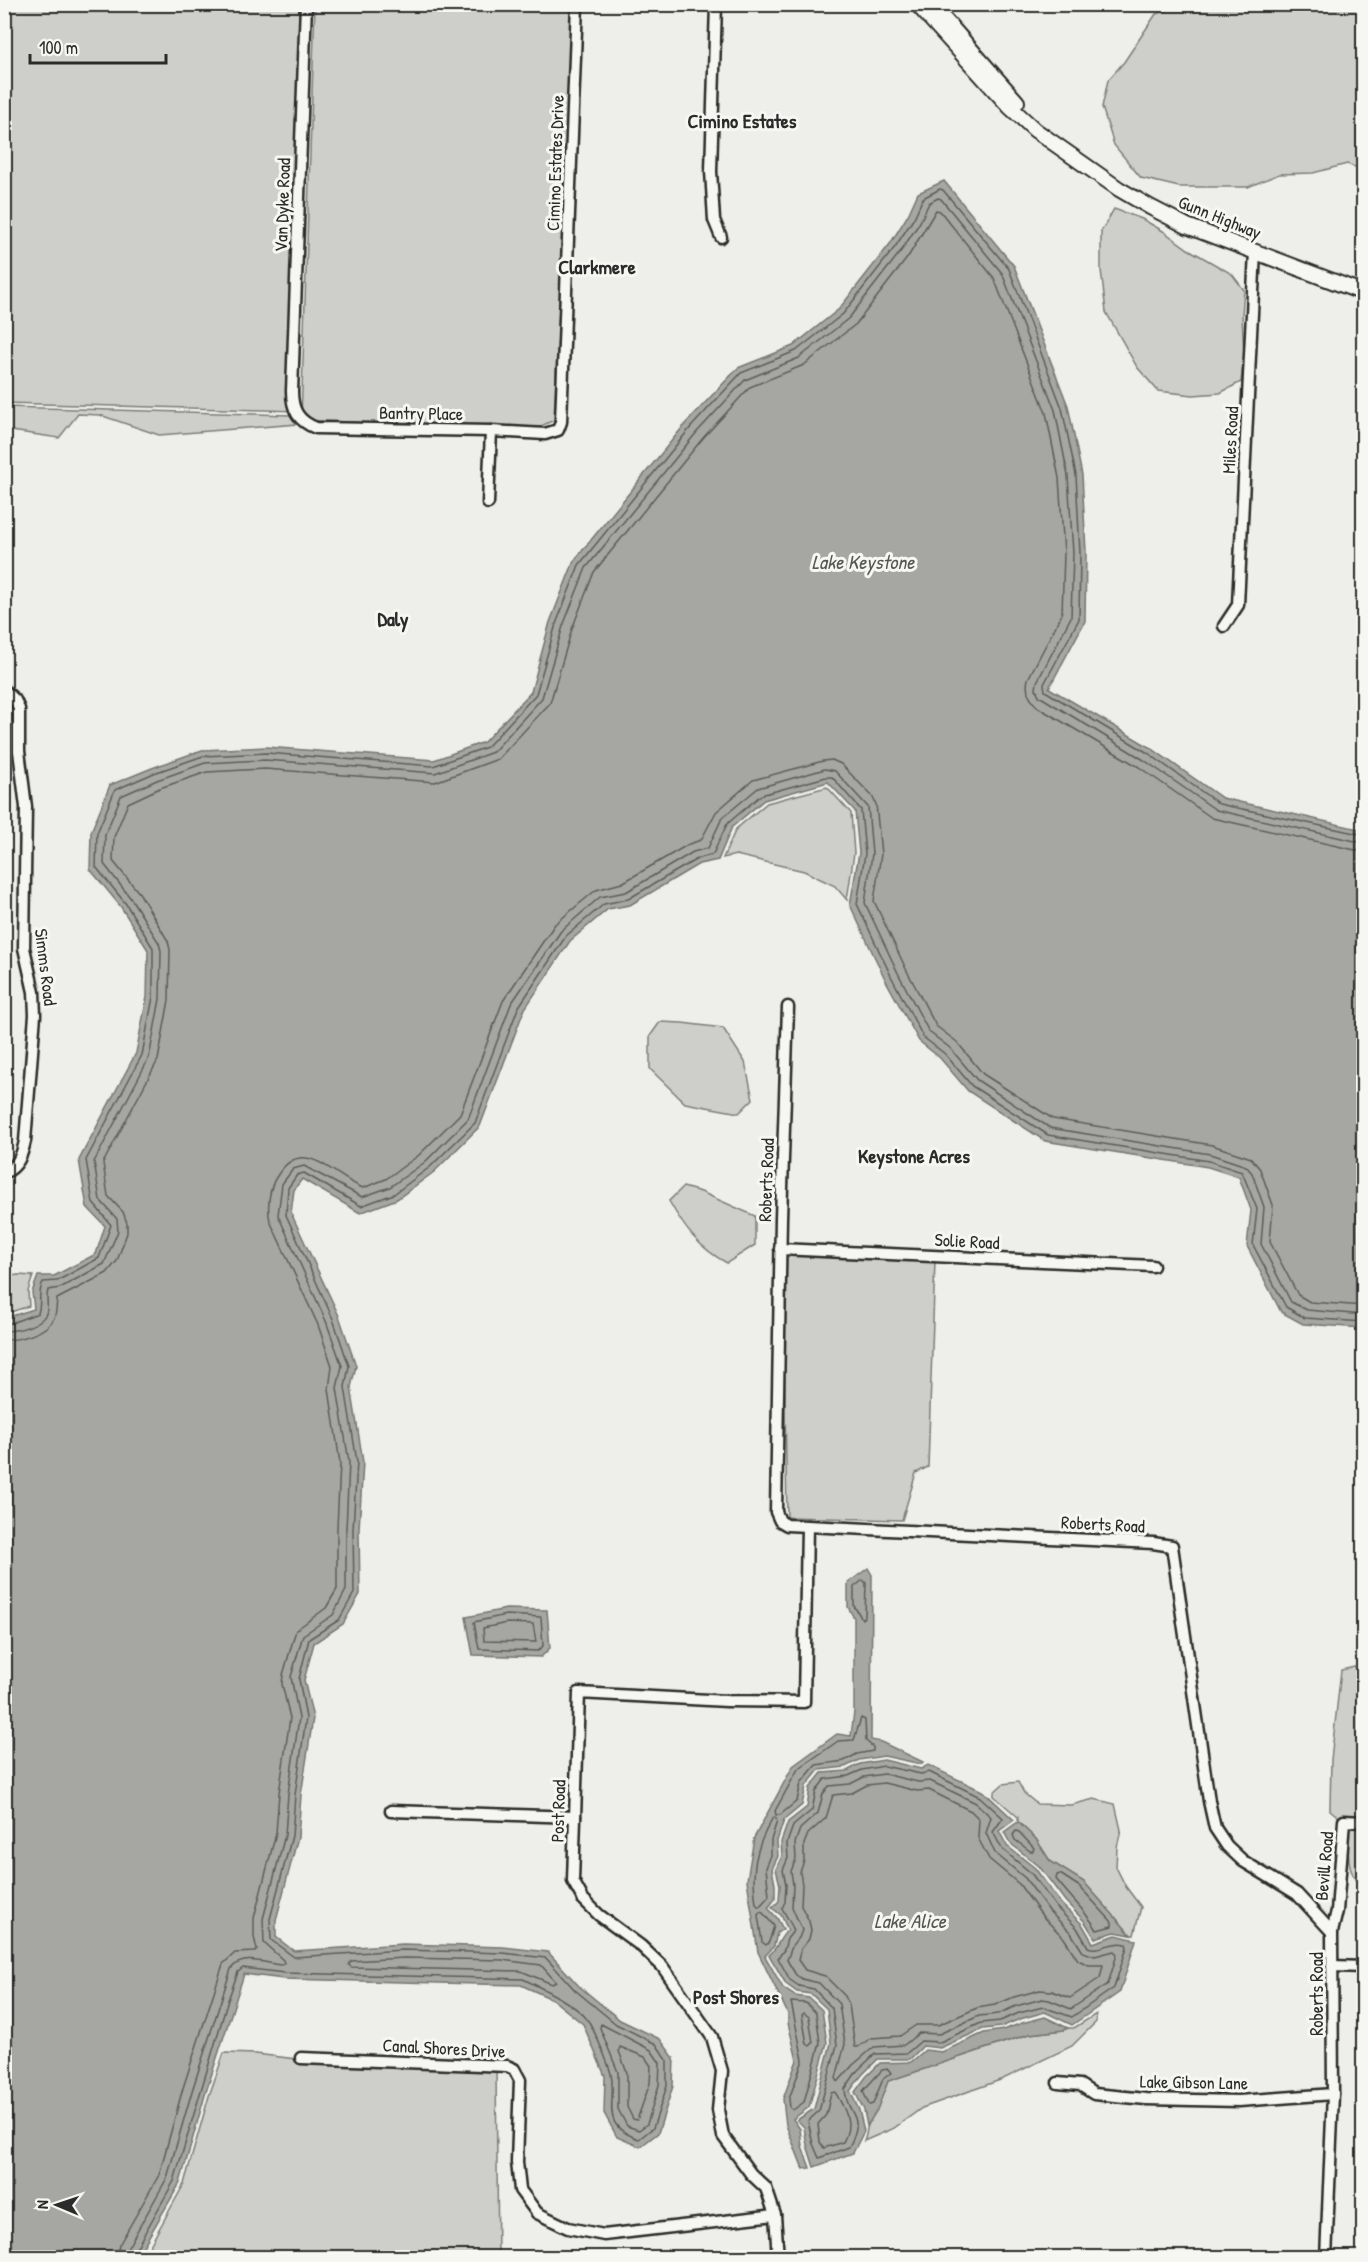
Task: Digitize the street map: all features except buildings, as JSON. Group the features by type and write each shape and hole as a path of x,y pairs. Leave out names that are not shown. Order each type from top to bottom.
{"main road":[{"name":"Gunn Highway","path":"917,4 997,94 1035,130 1150,207 1187,226 1364,293"},
{"name":"Gunn Highway","path":"931,4 1016,101 1072,156"}],"street":[{"name":"Van Dyke Road","path":"293,407 306,4"},
{"name":"Cimino Estates Drive","path":"558,430 561,422 578,4"},
{"path":"716,4 711,171 714,220 721,237"},
{"name":"Miles Road","path":"1224,626 1239,605 1255,250"},
{"name":"Bantry Place","path":"293,407 303,422 316,428 545,434 558,430"},
{"path":"488,503 490,431"},
{"name":"Simms Road","path":"4,690 15,700 19,709 19,751 26,807 24,948 34,992 35,1015 25,1141 17,1163 12,1170 4,1173"},
{"name":"Roberts Road","path":"788,1007 780,1249 776,1512 780,1521 787,1525 1153,1543 1172,1546 1209,1802 1215,1828 1227,1846 1243,1861 1297,1894 1332,1932 1333,2094 1326,2258"},
{"name":"Solie Road","path":"780,1249 1153,1266"},
{"name":"Post Road","path":"778,2258 775,2215 766,2188 751,2174 723,2136 718,2110 722,2071 712,2037 662,1966 641,1946 599,1915 583,1899 573,1881 579,1693 727,1701 804,1702 807,1526"},
{"path":"391,1811 575,1817"},
{"name":"Bevill Road","path":"1332,1932 1337,1911 1344,1821 1364,1822"},
{"path":"1332,1966 1364,1967"},
{"name":"Canal Shores Drive","path":"301,2058 507,2066 514,2069 520,2080 516,2162 520,2190 537,2213 568,2228 604,2235 775,2215"},
{"name":"Lake Gibson Lane","path":"1058,2083 1080,2085 1095,2094 1146,2099 1239,2102 1333,2094"}],"shaded area":[{"path":"5,5 303,5 305,177 298,411 5,403"},
{"path":"315,5 578,5 563,224 554,420 537,428 484,428 301,420"},
{"path":"1186,5 1363,5 1363,170 1347,164 1313,173 1279,174 1248,187 1179,187 1141,178 1114,145 1102,107 1108,80 1124,62 1156,14"},
{"path":"1114,209 1142,219 1163,231 1188,249 1232,274 1244,290 1242,315 1244,355 1241,382 1220,393 1193,395 1158,391 1137,367 1106,312 1101,270 1101,232"},
{"path":"5,407 290,415 298,424 159,435 100,415 78,414 59,438 5,430"},
{"path":"827,787 851,813 854,853 847,900 835,886 804,871 736,855 723,858 736,829 767,803"},
{"path":"660,1022 723,1028 745,1062 753,1099 739,1113 685,1103 650,1069 650,1036"},
{"path":"683,1187 701,1192 755,1216 755,1245 727,1263 708,1251 687,1229 669,1201"},
{"path":"786,1254 935,1261 928,1467 916,1473 902,1520 787,1517 784,1348"},
{"path":"33,1276 28,1291 29,1306 5,1314 5,1277"},
{"path":"1363,1665 1363,1817 1341,1819 1330,1810 1331,1760 1341,1670"},
{"path":"1018,1782 1024,1793 1037,1804 1071,1805 1094,1799 1115,1804 1121,1830 1116,1867 1126,1887 1141,1907 1134,1935 1131,1935 1084,1882 1050,1861 1036,1839 1018,1822 1018,1817 994,1796 994,1792 1003,1784"},
{"path":"1349,1826 1363,1826 1363,1887 1357,1882 1350,1868"},
{"path":"1096,2014 1096,2022 1072,2046 1003,2079 922,2108 894,2128 864,2141 868,2125 888,2081 1030,2034 1074,2028"},
{"path":"224,2053 296,2059 296,2062 496,2070 498,2257 143,2258 184,2184"}],"water":[{"name":"Lake Keystone","path":"944,181 1014,266 1068,406 1082,475 1086,552 1085,621 1049,688 1151,748 1222,798 1363,830 1363,1328 1303,1324 1281,1312 1247,1246 1251,1210 1239,1177 1208,1167 1045,1141 968,1091 940,1058 919,1041 885,979 850,905 859,853 855,811 828,782 764,800 732,827 718,860 699,864 630,905 608,909 570,941 524,1010 480,1126 434,1172 397,1199 360,1213 302,1179 294,1190 291,1213 339,1316 356,1366 351,1387 363,1462 359,1529 360,1594 343,1624 314,1643 304,1680 313,1718 301,1795 298,1837 276,1920 276,1937 294,1951 403,1944 503,1947 548,1952 579,1986 620,2020 660,2039 674,2058 673,2086 658,2133 640,2147 617,2137 604,2113 605,2076 583,2024 552,1999 521,1985 284,1979 244,1974 205,2095 180,2183 137,2257 5,2257 5,1318 34,1309 32,1292 38,1276 54,1276 96,1254 105,1226 87,1207 79,1160 136,1053 147,997 148,950 121,907 90,869 91,832 110,785 202,750 266,747 434,760 484,742 531,692 550,622 574,561 686,423 738,368 793,346 839,309 890,244 908,215 918,193"},
{"path":"868,1568 872,1575 871,1740 881,1742 923,1762 921,1764 884,1756 859,1760 845,1767 819,1770 806,1786 802,1805 784,1820 777,1841 778,1856 772,1869 775,1899 768,1908 783,1929 777,1933 774,1946 765,1956 783,1988 795,1996 809,1998 822,2010 827,2043 809,2107 793,2119 800,2129 802,2146 810,2168 803,2169 786,2125 783,2099 797,2060 788,2014 758,1952 747,1880 754,1838 793,1766 837,1734 851,1736 854,1712 854,1618 848,1607 848,1583"},
{"path":"506,1609 547,1610 550,1648 541,1657 473,1655 466,1617"},
{"name":"Lake Alice","path":"884,1760 921,1769 928,1765 984,1792 1014,1820 999,1831 1007,1846 1035,1868 1061,1904 1082,1924 1093,1943 1116,1935 1136,1940 1120,1992 1072,2025 1045,2012 1001,2027 983,2029 940,2048 923,2046 910,2059 878,2059 850,2091 859,2110 864,2131 853,2153 814,2167 804,2127 797,2120 814,2109 831,2043 827,2009 811,1994 797,1992 786,1984 769,1955 788,1930 781,1915 772,1908 779,1901 780,1885 776,1869 782,1856 781,1842 788,1822 807,1807 810,1788 822,1773 847,1771 860,1764"},
{"path":"1018,1822 1036,1839 1050,1861 1084,1882 1131,1935 1115,1932 1095,1938 1085,1922 1065,1901 1039,1866 1010,1843 1004,1832"},
{"path":"1045,2017 1068,2028 1029,2034 888,2081 877,2110 867,2126 864,2110 855,2092 880,2063 911,2062 925,2050 942,2052 984,2033 1003,2030"}],"district":[{"name":"Cimino Estates","path":"742,120"},
{"name":"Clarkmere","path":"597,266"},
{"name":"Daly","path":"393,618"},
{"name":"Keystone Acres","path":"914,1155"},
{"name":"Post Shores","path":"736,1996"}]}
